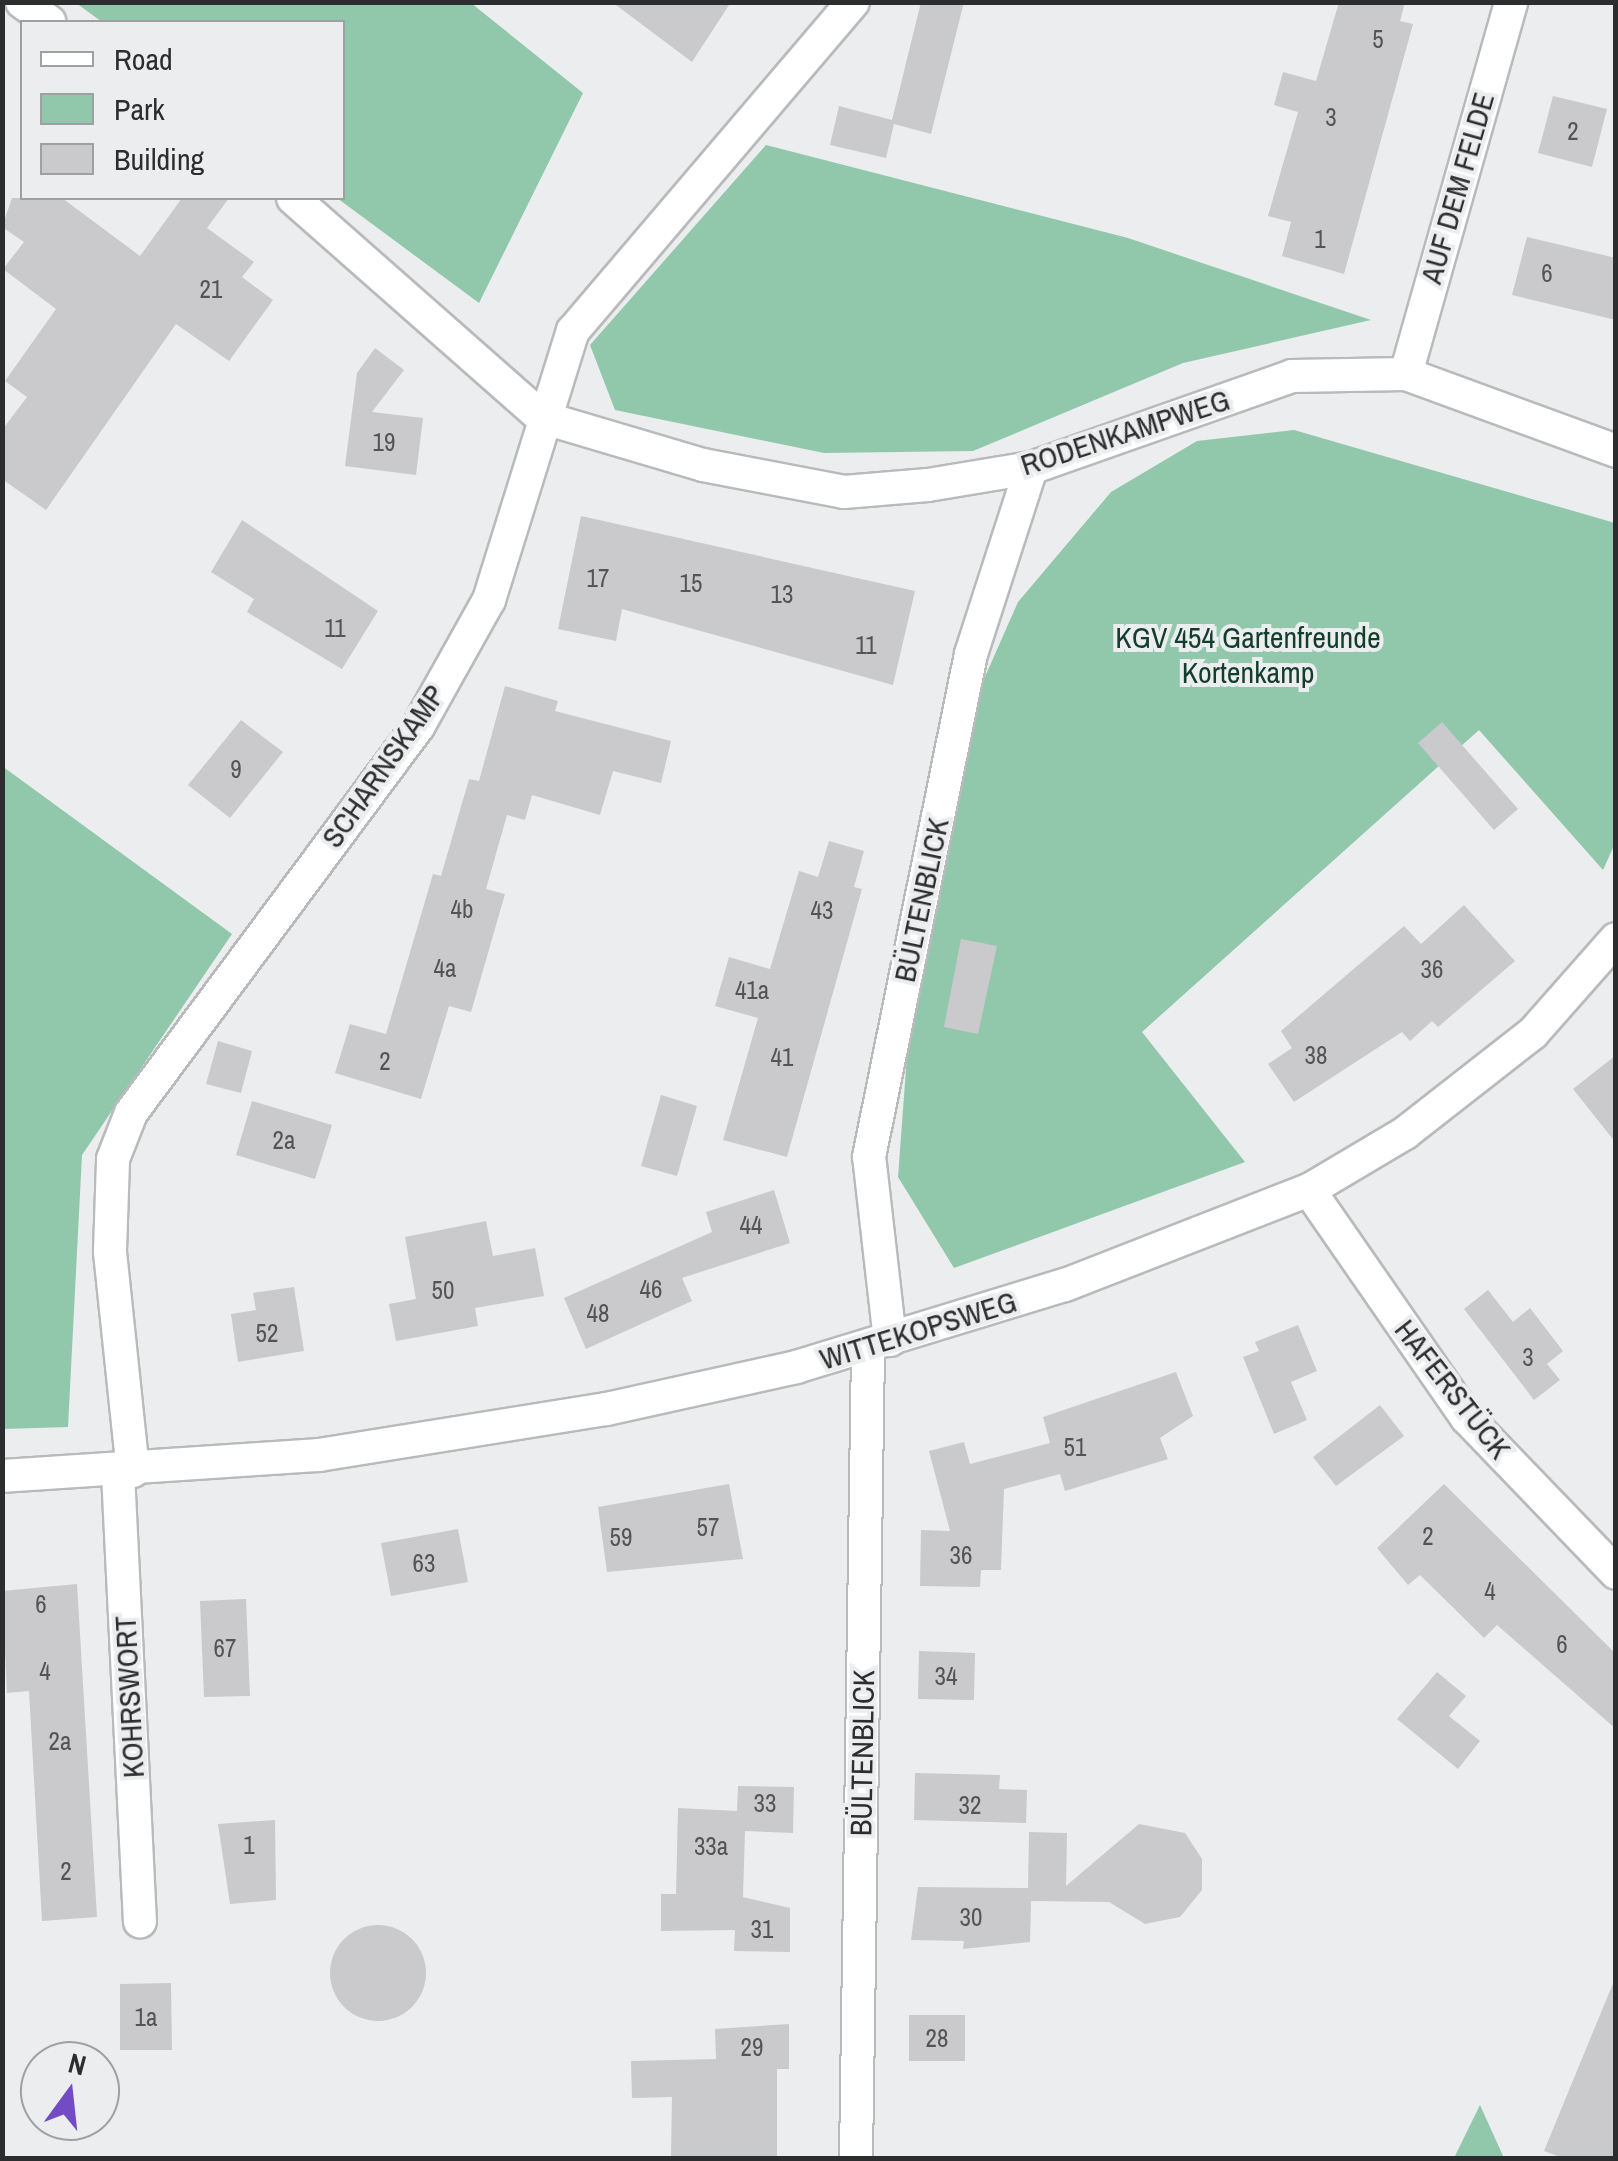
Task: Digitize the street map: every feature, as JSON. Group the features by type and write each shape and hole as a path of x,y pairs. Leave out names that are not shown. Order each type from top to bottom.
{"street":[{"path":"22,2 47,20"},
{"name":"SCHARNSKAMP","path":"125,1472 110,1251 113,1159 130,1114 419,725 488,600 540,417 573,331 853,2"},
{"name":"AUF DEM FELDE","path":"1406,374 1511,2"},
{"name":"RODENKAMPWEG","path":"295,200 540,417 702,466 844,492 1031,468 1292,376 1406,374 1616,450"},
{"name":"BÜLTENBLICK","path":"856,2158 879,1344 868,1157 971,654 1031,468"},
{"name":"WITTEKOPSWEG","path":"2,1476 125,1472 319,1455 607,1409 879,1344 1122,1265 1309,1190 1476,1082 1568,998 1616,939"},
{"name":"HAFERSTÜCK","path":"1309,1190 1467,1418 1616,1572"},
{"name":"KOHRSWORT","path":"125,1472 140,1921"}],"green space":[{"path":"76,3 471,3 583,93 479,303 340,200 345,200 345,20 99,20"},
{"path":"766,145 1128,238 1371,320 1183,363 973,451 824,453 615,410 590,345"},
{"name":"KGV 454 Gartenfreunde Kortenkamp","path":"1294,430 1615,523 1616,841 1603,870 1479,730 1142,1032 1245,1162 954,1268 898,1177 908,1042 984,679 1018,602 1111,492 1197,441"},
{"path":"2,766 232,934 82,1155 68,1427 3,1429"},
{"path":"1480,2105 1504,2158 1454,2158"}],"building":[{"path":"612,2 731,2 692,62"},
{"path":"921,2 964,2 931,134 894,124 886,158 830,145 839,106 892,120"},
{"path":"1339,2 1405,2 1400,21 1413,24 1344,274 1282,256 1291,222 1268,216 1298,112 1274,105 1283,72 1316,81"},
{"path":"1553,96 1607,109 1592,167 1538,153"},
{"path":"12,198 65,200 140,256 181,200 228,200 207,228 254,262 242,277 273,300 229,361 176,324 46,510 2,479 2,430 27,397 5,381 56,309 3,269 24,242 2,227"},
{"path":"1527,237 1616,258 1616,320 1512,295"},
{"path":"375,348 404,370 372,412 423,418 416,475 345,466 357,373"},
{"path":"581,516 915,591 893,685 622,609 616,641 558,629"},
{"path":"242,520 378,611 342,669 247,612 254,599 211,572"},
{"path":"505,686 558,701 555,711 671,741 661,783 613,771 600,815 532,795 525,820 507,815 486,889 505,894 471,1012 449,1006 421,1099 335,1073 350,1024 386,1034 433,874 441,876 469,779 479,781"},
{"path":"241,720 283,752 230,818 188,785"},
{"path":"1442,722 1518,809 1494,830 1418,743"},
{"path":"829,841 864,851 854,887 862,889 787,1157 723,1140 758,1018 715,1006 729,957 770,969 799,871 818,877"},
{"path":"1464,905 1515,961 1438,1027 1432,1021 1410,1041 1402,1032 1294,1102 1268,1064 1292,1048 1281,1031 1404,926 1421,944"},
{"path":"961,939 997,946 978,1034 944,1027"},
{"path":"218,1041 252,1051 241,1093 206,1084"},
{"path":"1616,1055 1616,1143 1573,1089"},
{"path":"661,1095 697,1106 677,1176 641,1166"},
{"path":"252,1101 332,1125 315,1179 236,1155"},
{"path":"774,1190 790,1243 682,1278 692,1301 586,1349 564,1298 712,1232 706,1212"},
{"path":"486,1221 493,1256 535,1248 544,1296 475,1308 478,1326 396,1341 389,1304 416,1299 405,1237"},
{"path":"294,1287 304,1351 238,1362 231,1314 256,1310 253,1293"},
{"path":"1488,1290 1513,1322 1530,1308 1563,1351 1547,1364 1560,1380 1534,1400 1464,1309"},
{"path":"1298,1325 1317,1371 1291,1382 1307,1420 1274,1434 1243,1357 1259,1351 1255,1342"},
{"path":"1176,1372 1193,1416 1160,1438 1168,1459 1065,1491 1060,1474 1004,1489 1001,1570 981,1570 980,1587 920,1586 921,1530 950,1531 929,1451 964,1442 970,1464 1050,1443 1043,1417"},
{"path":"1380,1405 1404,1436 1336,1486 1313,1457"},
{"path":"729,1484 743,1559 607,1572 598,1507"},
{"path":"1444,1484 1616,1654 1616,1729 1497,1625 1484,1638 1420,1575 1408,1585 1377,1548"},
{"path":"458,1529 468,1582 391,1596 381,1543"},
{"path":"77,1584 97,1917 42,1921 29,1691 7,1693 2,1591"},
{"path":"246,1599 250,1696 204,1697 200,1601"},
{"path":"919,1651 975,1653 974,1700 918,1699"},
{"path":"1437,1672 1466,1696 1449,1716 1480,1741 1458,1769 1397,1719"},
{"path":"915,1773 1000,1775 999,1789 1027,1790 1026,1823 914,1820"},
{"path":"738,1786 794,1787 793,1833 745,1831 743,1897 790,1908 790,1952 734,1951 735,1930 661,1931 661,1894 676,1894 678,1808 737,1811"},
{"path":"275,1820 276,1900 230,1904 218,1824"},
{"path":"1139,1824 1185,1833 1202,1859 1202,1890 1180,1917 1145,1924 1109,1902 1031,1901 1030,1942 963,1949 964,1941 911,1940 918,1887 1028,1888 1029,1832 1067,1833 1066,1886"},
{"path":"378,1925 396,1929 412,1939 422,1955 426,1973 422,1991 412,2007 396,2017 378,2021 360,2017 344,2007 334,1991 330,1973 334,1955 344,1939 360,1929"},
{"path":"1616,1976 1616,2158 1563,2158 1544,2151"},
{"path":"171,1983 172,2050 120,2050 120,1984"},
{"path":"909,2015 965,2015 965,2061 909,2061"},
{"path":"789,2024 789,2069 777,2069 777,2158 671,2158 672,2097 632,2098 631,2061 716,2059 715,2029"}]}
